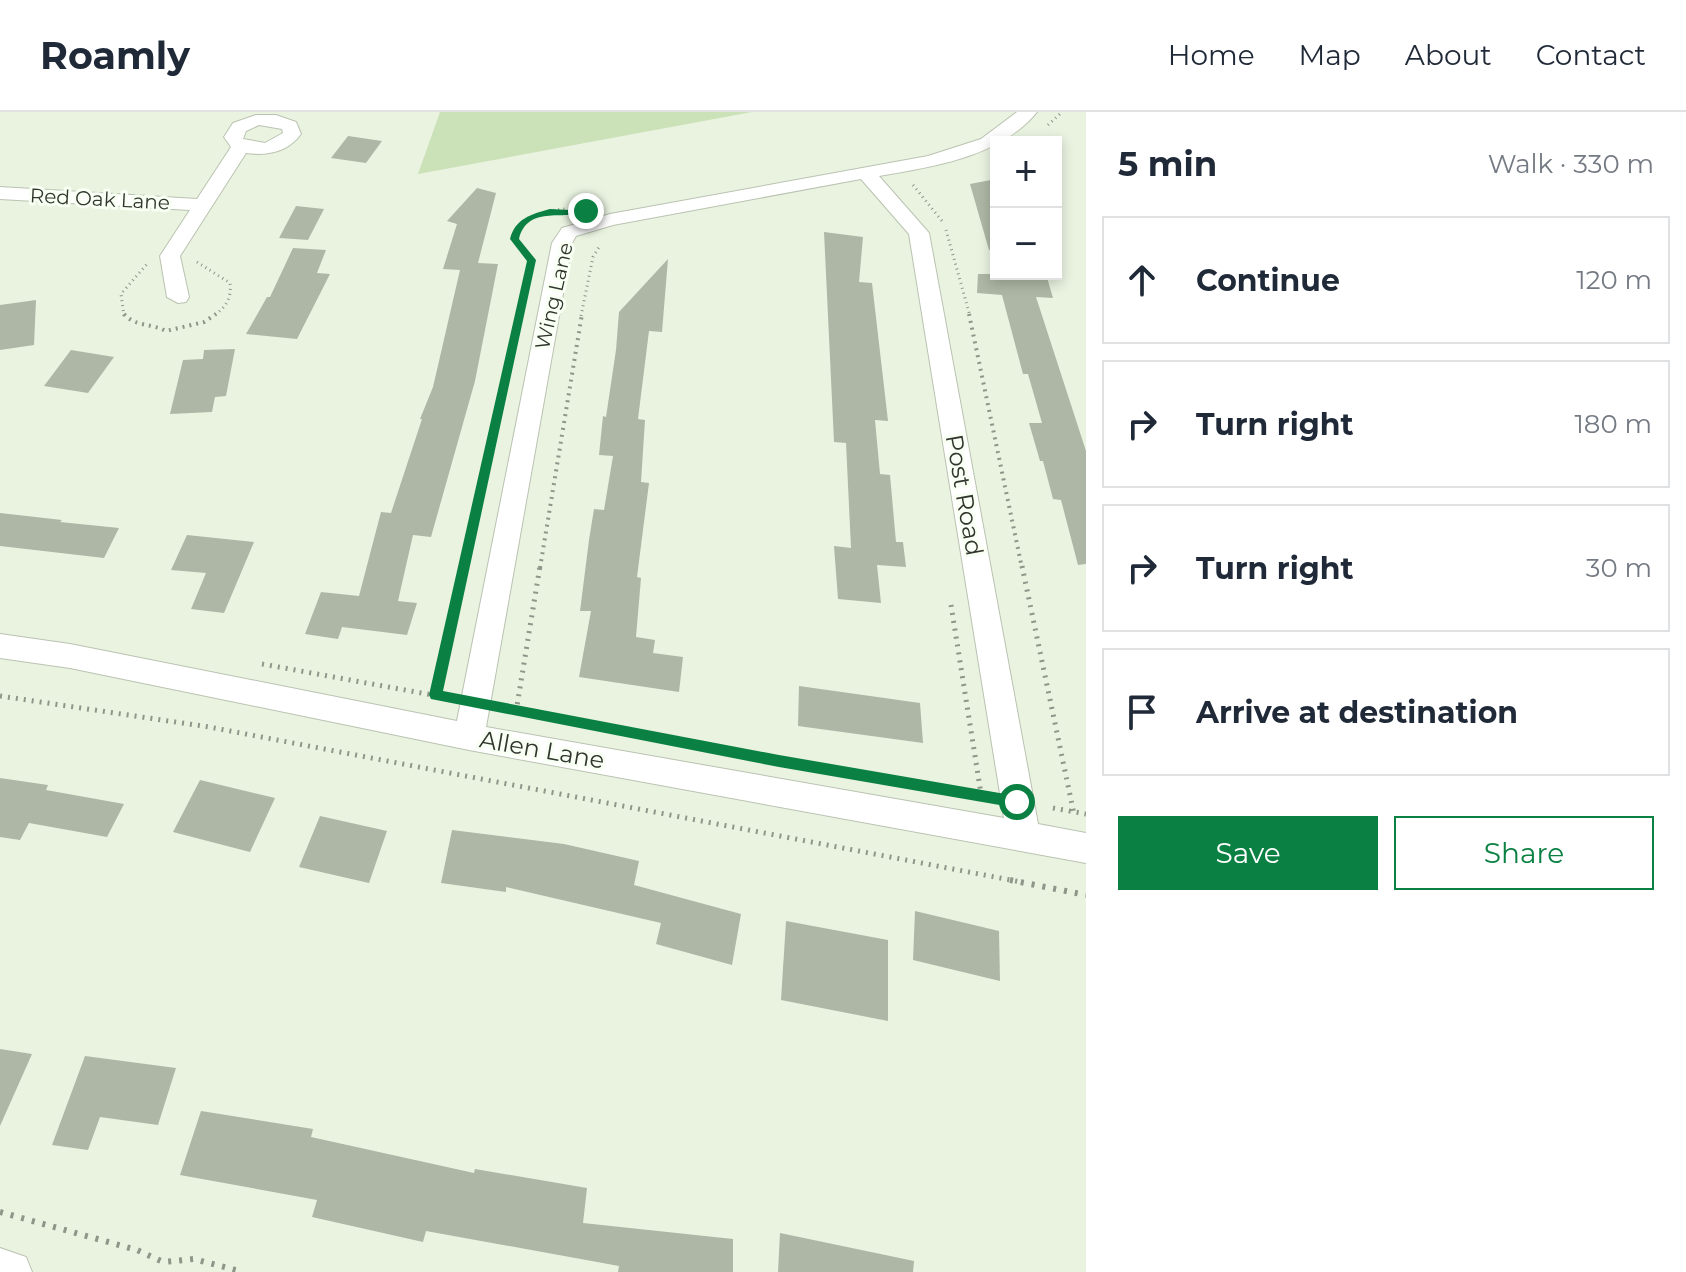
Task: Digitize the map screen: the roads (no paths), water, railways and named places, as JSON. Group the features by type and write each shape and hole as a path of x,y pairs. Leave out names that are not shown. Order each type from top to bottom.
{"street":[{"name":"Wing Lane","path":"469,737 560,253 569,232 610,220 931,161 987,143 1028,112"},
{"path":"178,297 170,256 200,205 241,146"},
{"name":"Post Road","path":"866,173 919,233 1023,835"},
{"name":"Red Oak Lane","path":"0,193 200,205"},
{"name":"Allen Lane","path":"0,646 70,656 469,737 1023,835 1080,835"}]}
